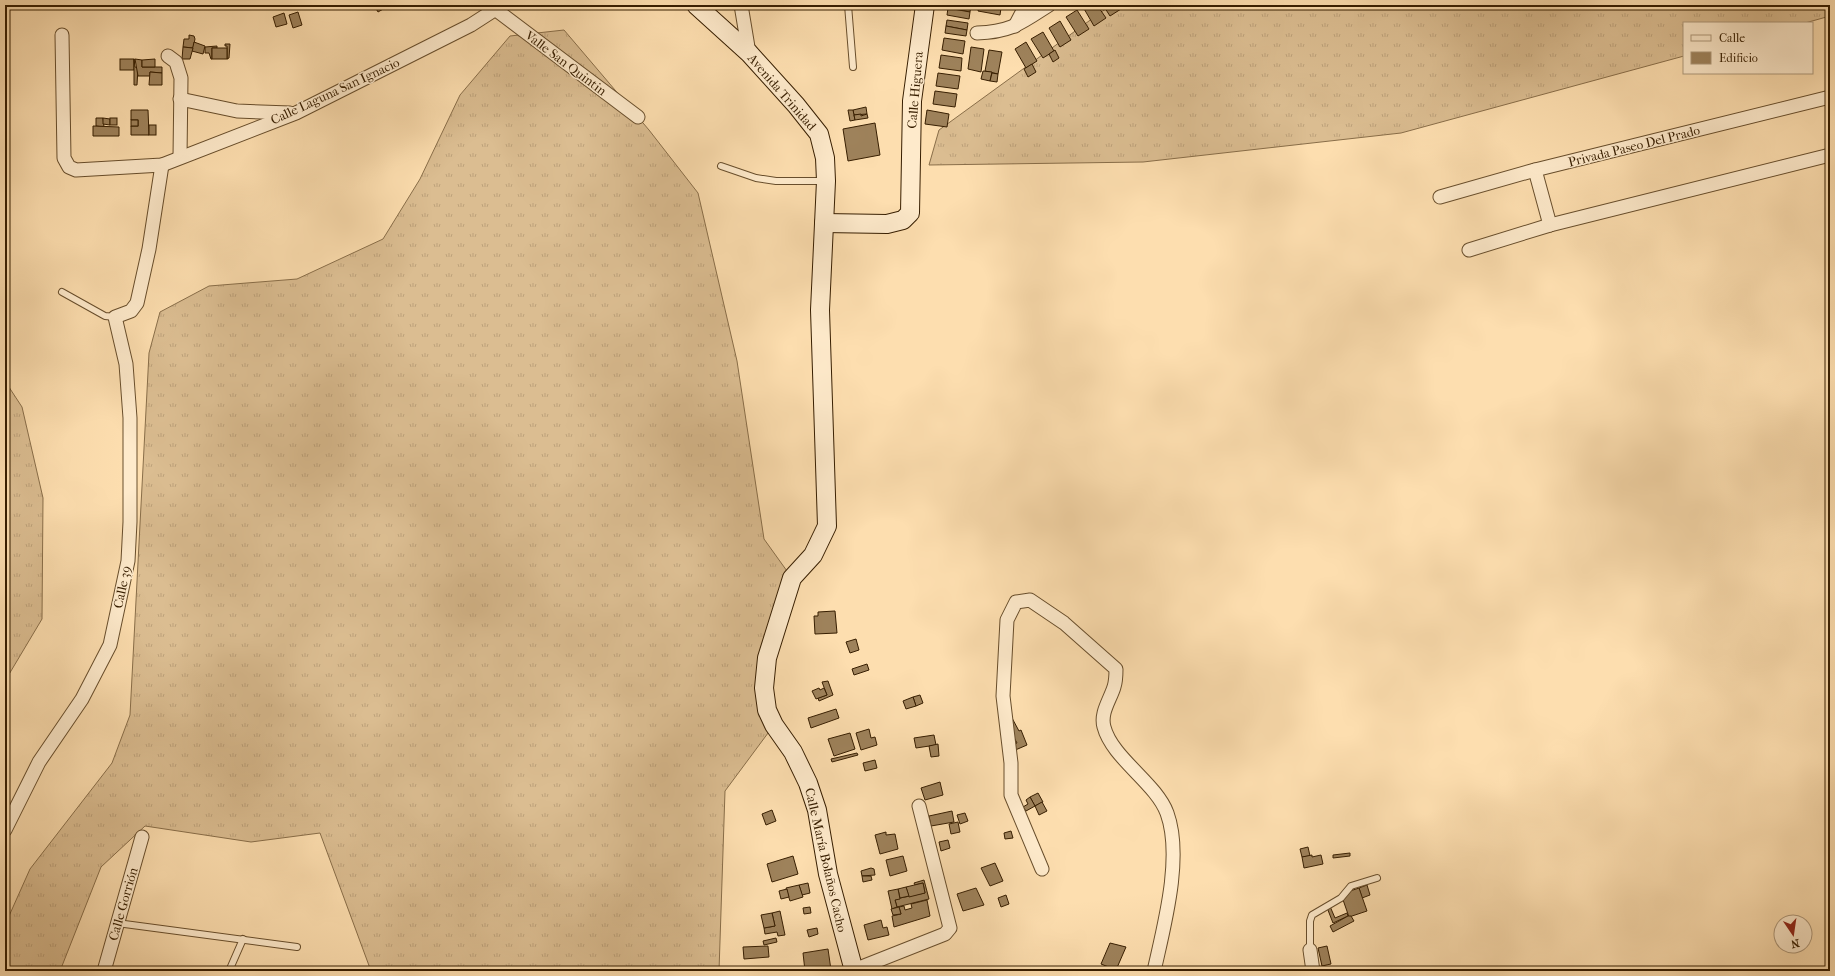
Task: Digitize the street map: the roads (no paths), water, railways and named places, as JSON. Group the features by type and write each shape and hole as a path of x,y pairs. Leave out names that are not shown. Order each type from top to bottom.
{"street":[{"name":"Avenida Trinidad","path":"696,5 749,53 796,105 819,134 825,158 826,182 824,223"},
{"path":"741,5 749,53"},
{"name":"Calle Higuera","path":"824,223 887,224 903,220 910,213 912,102 925,5"},
{"path":"1015,26 1026,5"},
{"path":"977,33 996,33 1015,26 1049,5"},
{"name":"Calle Laguna San Ignacio","path":"162,165 296,113 471,25 498,7"},
{"name":"Valle San Quintin","path":"498,7 638,117"},
{"path":"62,35 64,158 69,167 76,170 162,165 149,249 137,303 131,311 115,317"},
{"path":"168,56 176,62 181,78 180,157"},
{"name":"Privada Paseo Del Prado","path":"1440,197 1535,170 1830,97"},
{"path":"180,99 237,111 296,113"},
{"path":"1469,250 1550,225 1830,155"},
{"path":"1535,170 1550,225"},
{"name":"Calle María Bolaños Cacho","path":"824,223 820,310 827,526 813,555 792,578 767,658 764,688 767,710 774,725 793,752 808,783 817,810 828,874 854,970"},
{"name":"Calle 39","path":"5,830 39,762 82,699 110,645 128,561 130,522 130,418 126,364 115,317"},
{"path":"1042,869 1011,795 1011,763 1003,696 1007,620 1016,602 1030,600 1064,623 1116,669 1115,686 1104,713 1104,727 1114,747 1151,788 1166,812 1173,840 1170,899 1154,971"},
{"path":"854,970 945,934 950,928 919,806"},
{"name":"Calle Gorrión","path":"104,971 142,837"},
{"path":"1310,950 1313,971"}],"lane":[{"path":"848,5 853,67"},
{"path":"721,166 756,178 776,181 826,182"},
{"path":"62,292 105,316 115,317"},
{"path":"1310,950 1310,921 1312,915 1341,898 1351,886 1377,878"},
{"path":"117,923 297,947"},
{"path":"229,971 243,940"}]}
